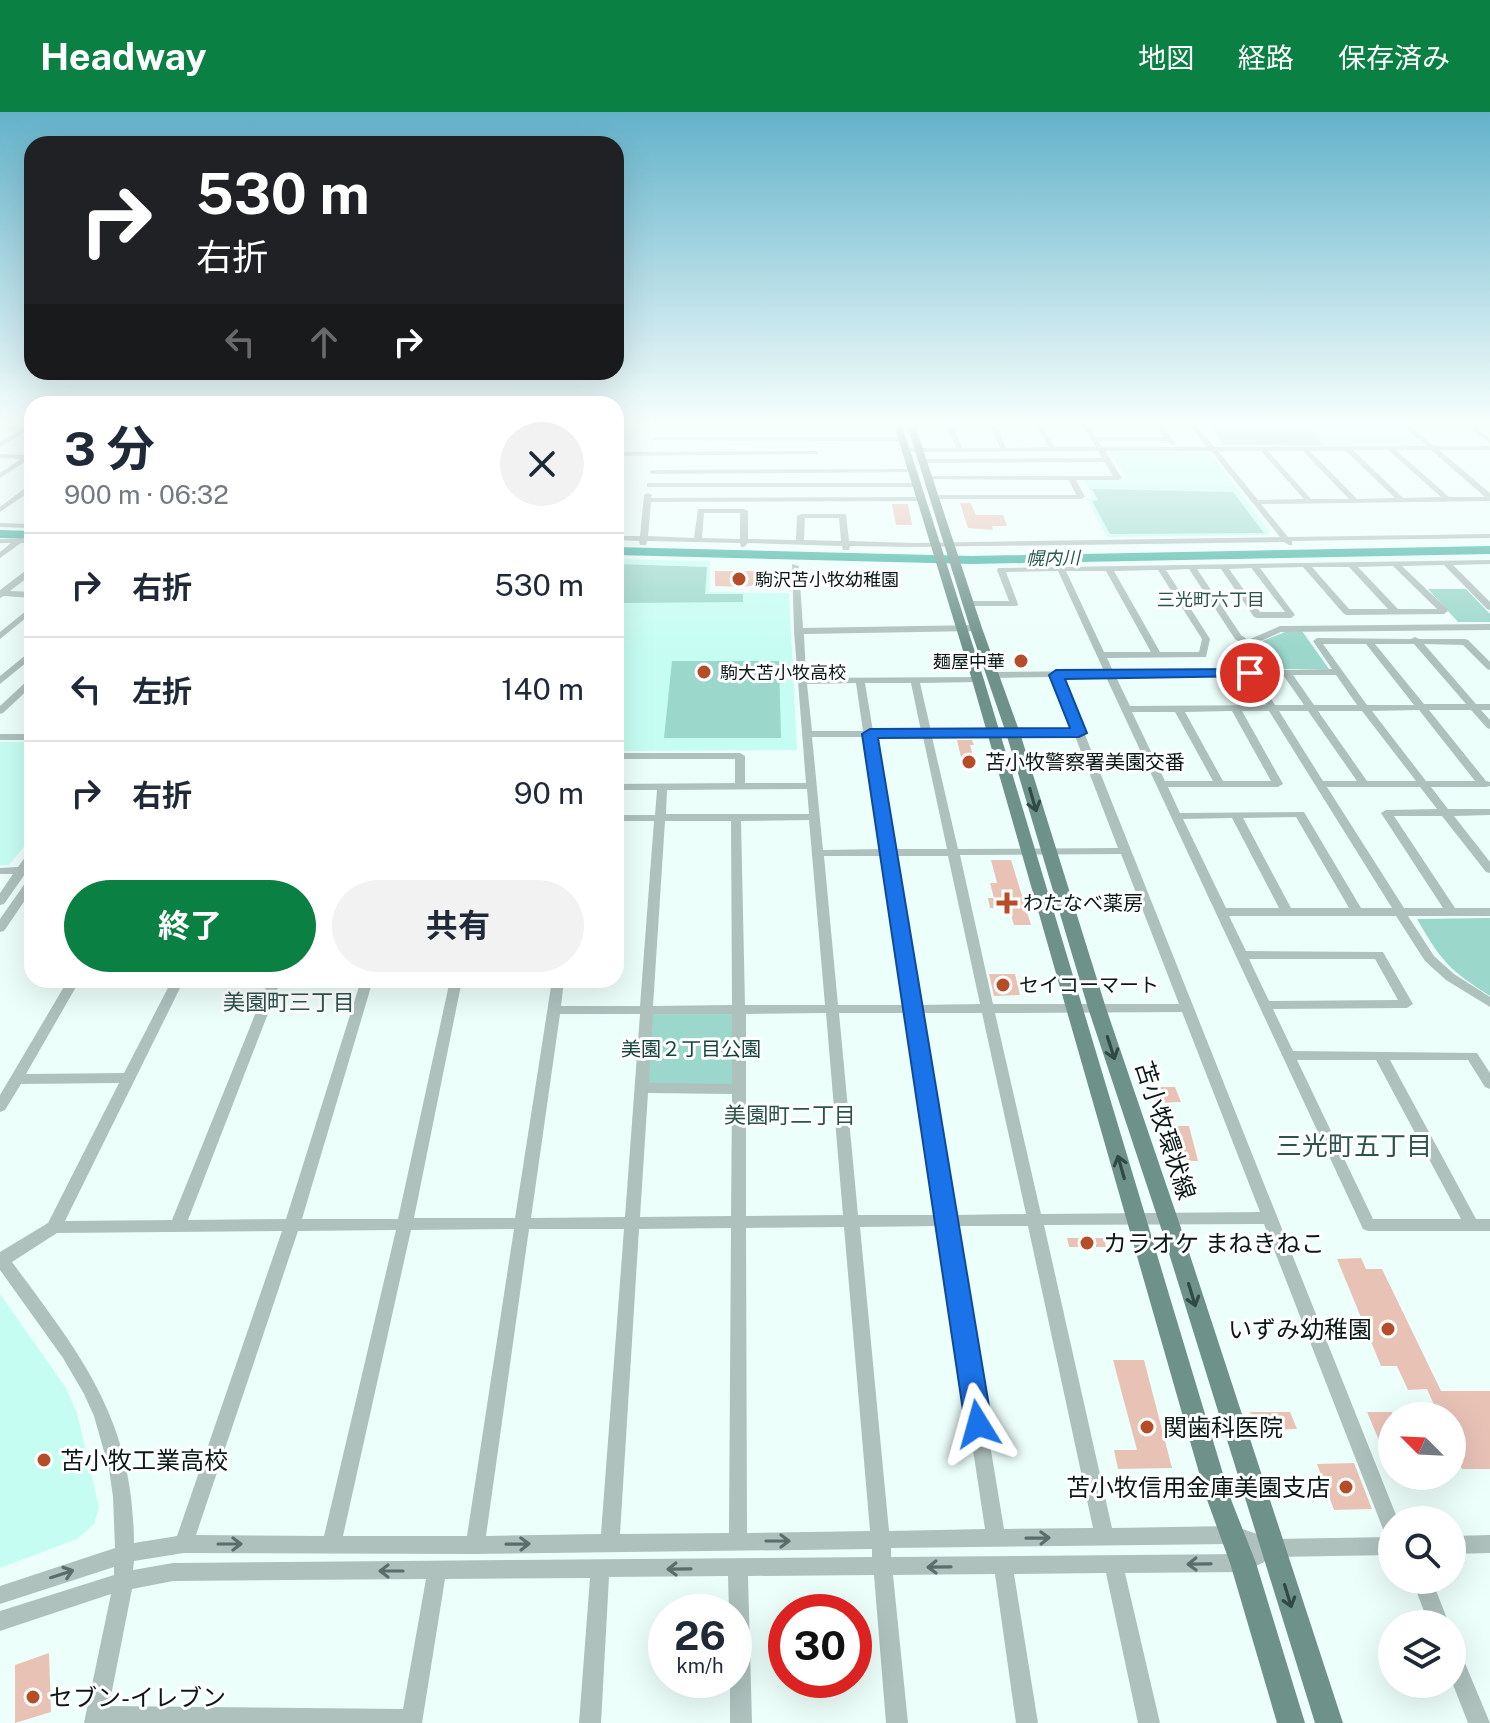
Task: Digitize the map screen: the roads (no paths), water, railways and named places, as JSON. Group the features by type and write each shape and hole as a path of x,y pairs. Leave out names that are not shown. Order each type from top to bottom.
{"main road":[{"path":"920,500 947,553"},
{"path":"935,500 947,553"},
{"name":"苫小牧環状線","path":"947,553 969,604 969,629"},
{"name":"苫小牧環状線","path":"947,553 1003,733 1049,851 1329,1723"},
{"name":"苫小牧環状線","path":"1003,733 1027,852 1218,1497 1243,1563 1291,1723"}],"street":[{"path":"643,541 648,500"},
{"path":"735,511 736,500"},
{"path":"822,500 825,516"},
{"path":"1016,500 1020,508"},
{"path":"1256,502 1393,500"},
{"path":"1256,502 1287,541"},
{"path":"698,540 701,511 744,511 745,543"},
{"path":"800,542 801,516 843,516 846,546"},
{"path":"0,523 24,523"},
{"path":"643,541 800,542 947,553 1287,541 1490,538"},
{"path":"624,540 846,546"},
{"path":"0,541 24,541"},
{"path":"0,556 19,541"},
{"path":"969,604 1014,604 1001,570 1490,562"},
{"path":"1446,563 1490,607"},
{"path":"1306,566 1347,612 1444,611 1396,564"},
{"path":"1352,565 1395,611"},
{"path":"795,566 802,681 897,1723"},
{"path":"1224,567 1257,615 1291,615 1255,567"},
{"path":"1101,655 1203,655 1206,639 1161,568"},
{"path":"1192,568 1238,637 1248,643"},
{"path":"1109,569 1157,655"},
{"path":"1061,570 1368,1225 1490,1225"},
{"path":"1,594 24,576"},
{"path":"1,594 24,595"},
{"path":"0,636 24,616"},
{"path":"1490,627 1280,629 1248,643 1243,655 1250,673 1429,958 1450,977 1490,1003"},
{"path":"1405,628 1490,726"},
{"path":"798,631 969,629"},
{"path":"1490,667 1465,642 1317,641 1363,706 1490,870"},
{"path":"1368,641 1487,784"},
{"path":"0,681 4,673 24,659"},
{"path":"1338,672 1286,672 1364,784"},
{"path":"4,673 24,674"},
{"path":"802,681 1250,673"},
{"path":"1056,675 1383,1506"},
{"path":"915,680 1105,1538"},
{"path":"860,681 996,1539"},
{"path":"0,711 24,690"},
{"path":"1126,709 1490,707"},
{"path":"1178,708 1220,784"},
{"path":"1162,784 1278,784 1235,708"},
{"path":"808,734 1079,733"},
{"path":"0,737 24,737"},
{"path":"624,756 740,756 740,786"},
{"path":"1321,784 1487,784"},
{"path":"624,787 812,786"},
{"path":"610,1542 662,787"},
{"path":"1451,912 1386,813 1490,812"},
{"path":"1177,816 1300,814 1357,912"},
{"path":"1236,815 1287,912"},
{"path":"624,818 814,817"},
{"path":"736,818 739,1010 738,1541"},
{"path":"819,853 1124,851"},
{"path":"0,871 24,870"},
{"path":"0,901 24,873"},
{"path":"0,928 24,893"},
{"path":"1223,912 1490,912"},
{"path":"1243,955 1379,955 1407,1004 1267,1005"},
{"path":"0,1107 69,988"},
{"path":"54,1227 174,988"},
{"path":"178,1225 272,988"},
{"path":"184,1544 293,1223 365,988"},
{"path":"332,1544 405,1224 454,988"},
{"path":"475,1545 557,988"},
{"path":"554,1010 1188,1008"},
{"path":"1290,1055 1472,1056 1490,1084"},
{"path":"1381,1056 1471,1224"},
{"path":"17,1079 129,1078"},
{"path":"642,1088 738,1089"},
{"path":"437,1571 411,1721 96,1720 123,1581 125,1554 121,1483 106,1424 80,1369 1,1259 54,1227 1270,1218"},
{"path":"0,1595 125,1554 184,1544 475,1545 1233,1535 1273,1548 1378,1546"},
{"path":"1466,1545 1490,1544"},
{"path":"0,1621 123,1581 173,1572 600,1571 1243,1563 1273,1548"},
{"path":"1114,1565 1149,1723"},
{"path":"1003,1566 1027,1723"},
{"path":"738,1568 741,1723"},
{"path":"590,1723 600,1571"},
{"path":"1466,1691 1479,1723"}],"waterway":[{"name":"幌内川","path":"0,534 24,535"},
{"name":"幌内川","path":"624,551 972,560 1490,550"}],"place":[{"name":"駒沢苫小牧幼稚園","path":"739,579"},
{"name":"麺屋中華","path":"1021,661"},
{"name":"駒大苫小牧高校","path":"704,672"},
{"name":"苫小牧警察署美園交番","path":"969,762"},
{"name":"わたなべ薬房","path":"1007,903"},
{"name":"セイコーマート","path":"1003,985"},
{"name":"カラオケ まねきねこ","path":"1087,1243"},
{"name":"いずみ幼稚園","path":"1388,1329"},
{"name":"関歯科医院","path":"1147,1427"},
{"name":"苫小牧工業高校","path":"44,1460"},
{"name":"苫小牧信用金庫美園支店","path":"1346,1487"},
{"name":"セブン-イレブン","path":"33,1697"}],"district":[{"name":"三光町六丁目","path":"1211,599"},
{"name":"美園町三丁目","path":"289,1002"},
{"name":"美園町二丁目","path":"790,1115"},
{"name":"三光町五丁目","path":"1354,1145"}],"park label":[{"name":"美園２丁目公園","path":"691,1049"}]}
